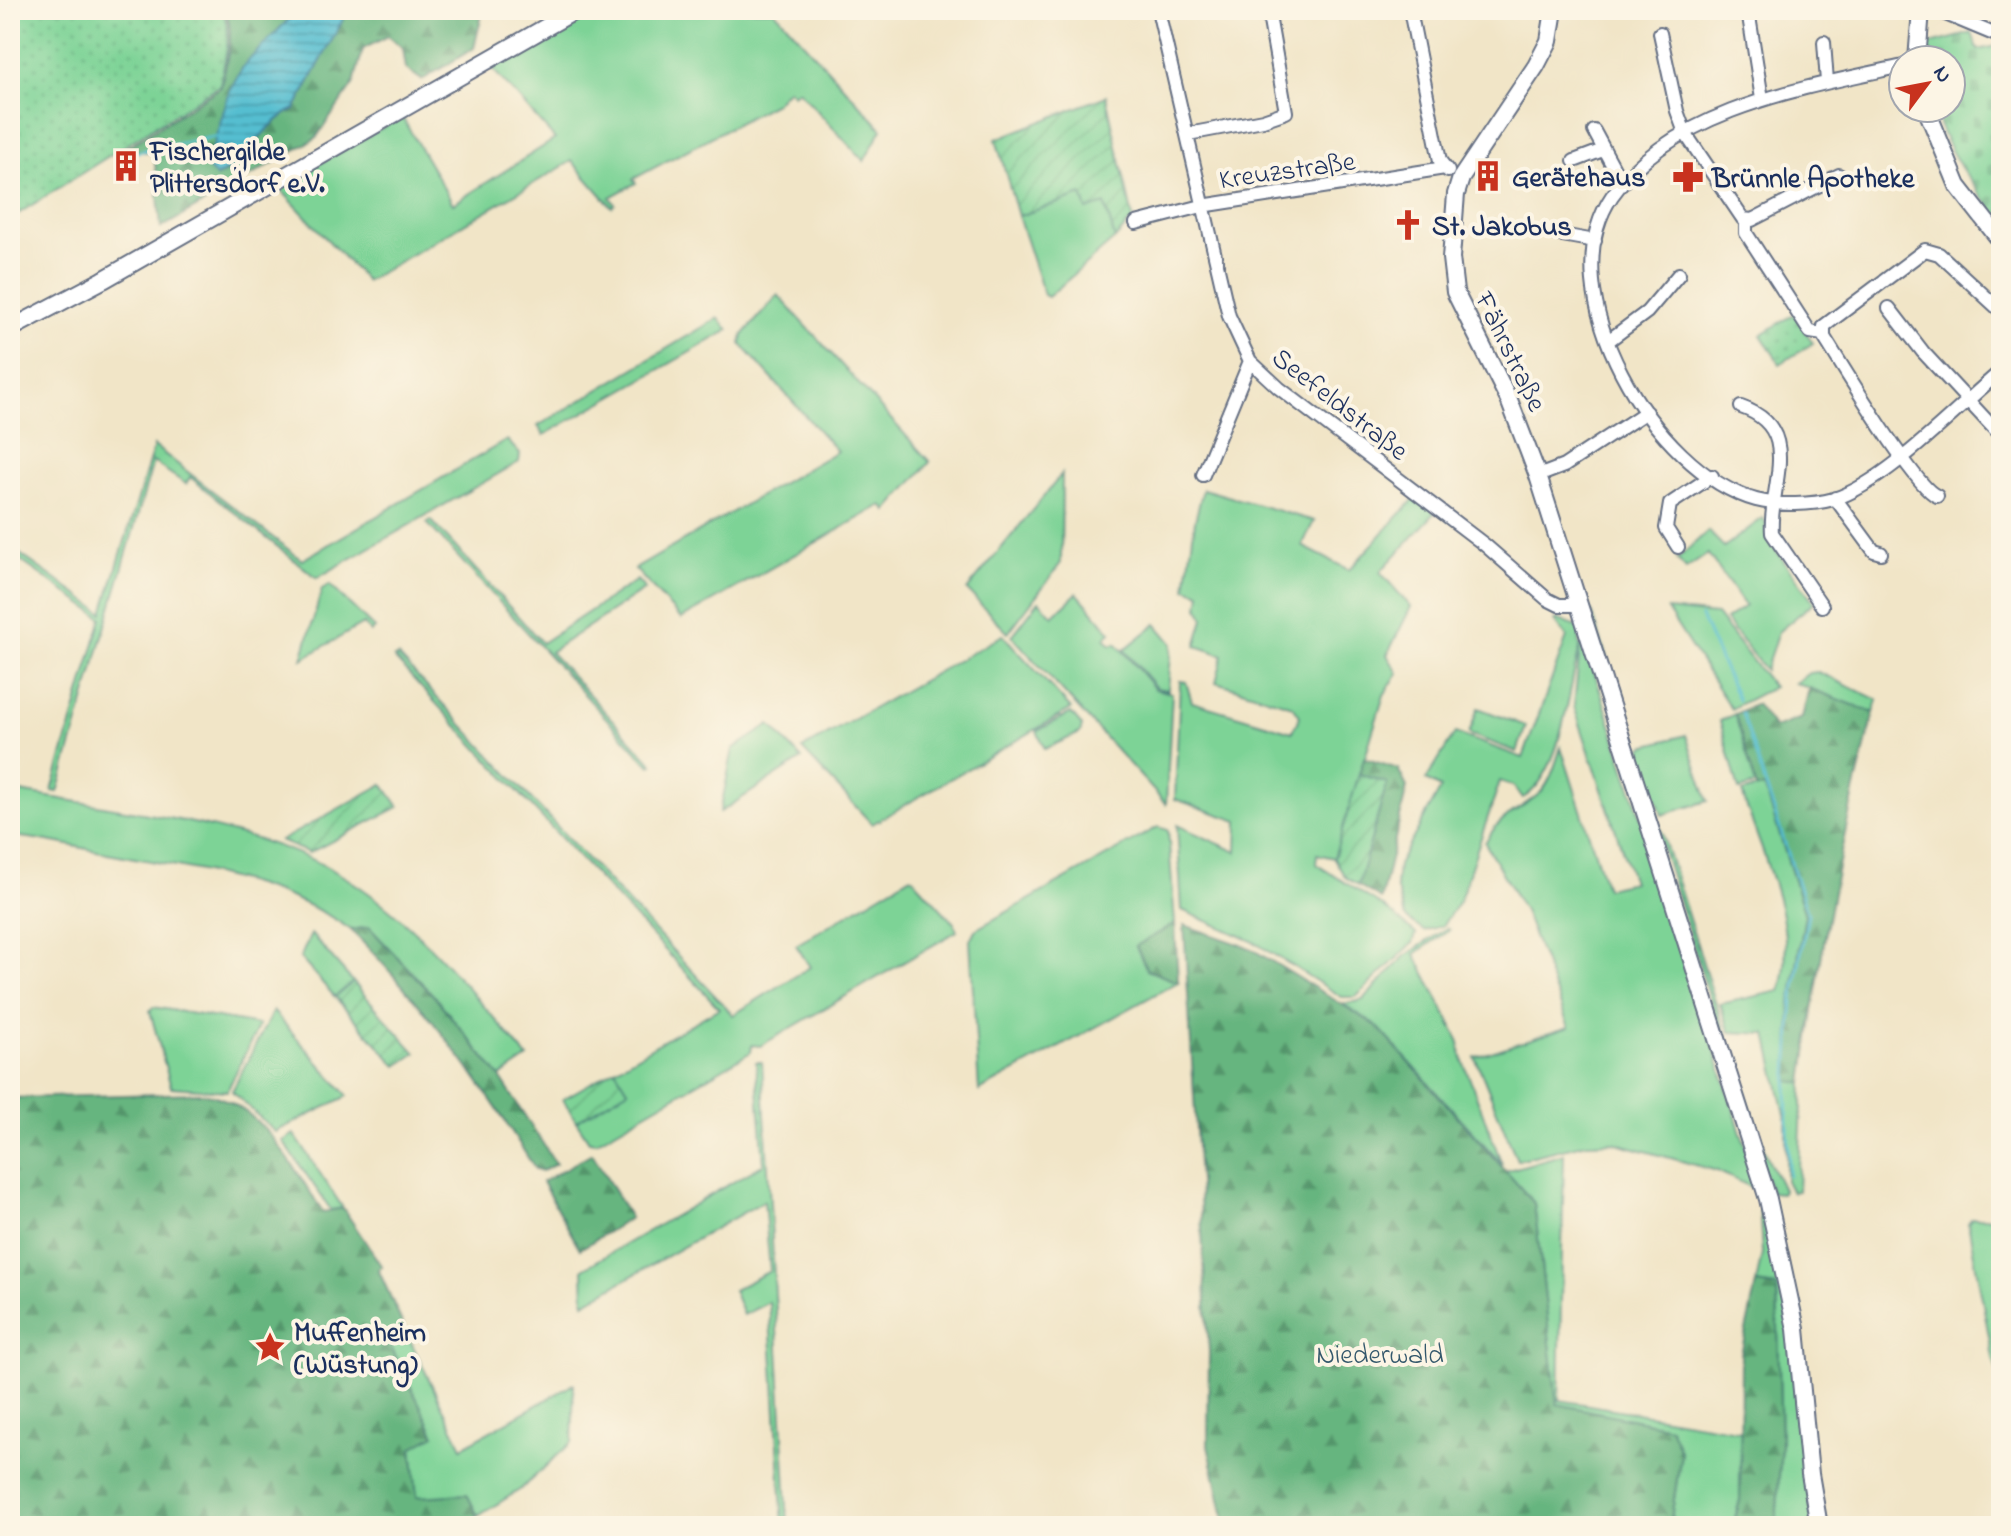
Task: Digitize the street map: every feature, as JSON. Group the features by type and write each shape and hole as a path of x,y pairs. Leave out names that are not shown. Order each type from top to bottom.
{"main road":[{"path":"10,329 223,212 576,10"},
{"name":"Fährstraße","path":"1554,10 1549,41 1536,66 1461,178 1453,217 1455,292 1509,400 1538,476 1782,1252 1796,1329 1810,1474 1819,1526"},
{"path":"1918,44 1921,10"},
{"path":"1933,124 1958,186 2001,241"}],"street":[{"name":"Seefeldstraße","path":"1158,10 1233,329 1250,361 1279,388 1485,545 1547,599 1559,605 1579,605"},
{"path":"1188,134 1263,120 1286,112 1268,10"},
{"path":"1410,10 1440,161 1461,178"},
{"path":"1748,10 1762,99"},
{"path":"1936,10 2001,37"},
{"path":"1660,33 1677,111 1685,133 1737,214 1752,220 1839,175"},
{"path":"1824,42 1827,82"},
{"path":"1887,69 1736,107 1685,133 1625,181 1603,213 1595,241 1593,282 1608,341 1622,374 1646,412 1672,444 1712,476 1757,501 1808,504 1835,498 1865,483 2001,371"},
{"path":"1594,131 1625,181"},
{"path":"1574,161 1603,150"},
{"name":"Kreuzstraße","path":"1136,223 1202,206 1445,168"},
{"path":"1746,220 1746,233 1810,332 1823,334 1928,493 1937,496"},
{"path":"1551,233 1595,241"},
{"path":"1823,334 1826,323 1925,250 1939,254 2001,311"},
{"path":"1608,341 1647,312 1679,274"},
{"path":"1889,308 1966,400 2001,436"},
{"path":"1203,475 1250,361"},
{"path":"1741,407 1764,420 1773,432 1781,465 1772,533 1822,606"},
{"path":"1538,476 1564,466 1646,412"},
{"path":"1678,547 1666,528 1670,504 1712,476"},
{"path":"1835,498 1874,551 1881,553"}],"green space":[{"path":"10,10 222,10 228,38 220,85 10,219"},
{"path":"225,10 298,10 244,65 230,90 217,177 238,161 274,123 295,109 348,10 483,10 474,48 422,80 406,69 403,48 388,36 363,49 354,83 316,138 161,228 154,153 125,149 221,87 230,38"},
{"path":"584,10 774,10 882,129 864,161 798,90 793,94 788,89 775,103 633,179 636,183 610,197 615,204 612,207 572,161 366,281 282,191 283,184 402,117 453,204 555,139 489,65"},
{"path":"1972,33 1978,50 2001,45 2001,220 1961,168 1939,124 1967,124 1967,44 1931,44"},
{"path":"1106,96 1133,219 1115,239 1105,204 1087,210 1082,195 1018,216 996,139"},
{"path":"1082,195 1105,204 1115,239 1048,297 1044,295 1018,216"},
{"path":"778,295 930,462 887,511 882,505 681,619 635,569 837,451 741,344 743,335"},
{"path":"1794,314 1813,343 1780,364 1761,335"},
{"path":"718,318 729,330 544,435 538,426"},
{"path":"507,440 520,454 519,462 317,578 190,477 186,484 153,462 58,792 52,791 102,618 10,553 10,547 103,613 154,446 302,560"},
{"path":"1062,474 1061,563 1008,633 967,590"},
{"path":"1203,489 1314,521 1302,546 1349,570 1414,499 1435,513 1380,572 1411,607 1387,655 1398,673 1384,695 1334,858 1317,854 1316,864 1385,908 1416,934 1413,943 1356,997 1342,997 1252,941 1182,910 1177,825 1237,852 1238,821 1175,799 1180,681 1186,682 1192,702 1292,732 1300,716 1293,706 1216,682 1223,655 1196,646 1204,618 1199,607 1201,593 1186,588 1195,521"},
{"path":"1763,518 1768,540 1814,602 1778,632 1765,670 1725,620 1745,606 1708,554 1686,569 1677,559 1708,531 1724,547"},
{"path":"431,520 542,643 637,580 645,589 550,652 653,764 650,766 427,523"},
{"path":"330,585 375,629 371,632 363,624 302,659 322,589"},
{"path":"1077,593 1111,632 1105,638 1111,645 1116,643 1155,689 1172,693 1166,804 1012,636 1039,601 1053,616"},
{"path":"1587,610 1592,612 1728,1042 1765,1152 1783,1190 1781,1193 1771,1192"},
{"path":"1667,610 1716,615 1773,687 1731,709"},
{"path":"1557,619 1579,628 1580,647 1586,646 1757,1183 1753,1188 1717,1171 1613,1142 1587,1143 1517,1160 1475,1057 1569,1027 1524,911 1485,843 1503,819 1544,788 1561,747 1606,888 1633,882 1574,706 1580,648 1562,730 1547,771 1536,787 1523,798 1514,786 1500,781 1460,900 1442,926 1424,931 1405,918 1396,886 1398,865 1441,788 1426,780 1455,733 1523,758 1567,637 1555,621"},
{"path":"1156,624 1172,643 1168,690 1156,688 1124,650"},
{"path":"1003,635 1071,709 872,824 802,749"},
{"path":"398,656 733,1015 810,967 796,945 911,876 954,923 957,931 760,1046 752,1045 751,1052 596,1142 589,1141 576,1121 628,1090 615,1069 719,1008 394,658"},
{"path":"1818,672 1878,700 1874,713 1795,683 1809,673"},
{"path":"1809,688 1874,713 1832,896 1803,1083 1788,1081 1791,1002 1805,915 1765,787 1757,789 1735,714 1756,704 1774,728 1802,718"},
{"path":"1478,708 1526,726 1517,752 1469,734"},
{"path":"1071,713 1082,726 1080,733 1045,749 1037,731"},
{"path":"1735,714 1756,785 1739,790 1720,721"},
{"path":"770,725 802,759 720,812 733,749"},
{"path":"1686,735 1708,801 1662,815 1641,752 1644,746"},
{"path":"1364,758 1398,769 1407,787 1381,899 1358,885 1387,784 1359,774"},
{"path":"1359,774 1387,783 1358,885 1345,877 1334,858"},
{"path":"383,784 399,807 309,853 280,841"},
{"path":"1764,786 1805,915 1791,1002 1788,1080 1803,1083 1798,1191 1792,1192 1786,1181 1786,1119 1767,1034 1730,1032 1720,1004 1780,991 1785,966 1782,916 1742,793"},
{"path":"10,790 222,830 303,856 338,873 392,911 416,933 528,1058 500,1077 435,997 369,927 351,930 296,899 234,879 170,864 10,836"},
{"path":"1158,827 1168,830 1175,924 1136,947 1147,970 1178,982 979,1091 970,940 975,930"},
{"path":"1175,924 1178,982 1147,970 1136,946"},
{"name":"Niederwald","path":"1184,925 1250,948 1377,1026 1534,1203 1557,1404 1670,1427 1681,1453 1670,1526 1226,1526 1208,1445 1209,1352"},
{"path":"369,927 435,997 500,1077 556,1164 542,1171 535,1169 450,1044 402,985 351,930"},
{"path":"1447,928 1449,930 1415,954 1458,1038 1463,1061 1502,1164 1377,1026 1343,1004 1363,1000 1405,956"},
{"path":"311,934 353,982 335,997 300,958"},
{"path":"353,982 416,1053 397,1066 335,997"},
{"path":"153,1007 259,1025 227,1091 171,1087 150,1011"},
{"path":"273,1011 348,1096 275,1132 232,1091"},
{"path":"756,1062 762,1062 788,1526 783,1526 769,1302 743,1315 733,1290 770,1271 764,1201 584,1303 583,1269 764,1164"},
{"path":"615,1069 628,1090 576,1121 563,1099"},
{"path":"200,1093 221,1098 257,1121 286,1156 323,1212 343,1208 382,1267 378,1269 407,1334 390,1345 435,1435 412,1448 417,1497 467,1494 478,1516 468,1526 10,1526 10,1098"},
{"path":"294,1134 343,1208 331,1210 283,1141"},
{"path":"592,1153 630,1218 580,1249 542,1182"},
{"path":"1564,1154 1559,1400 1743,1431 1740,1500 1733,1526 1670,1526 1681,1453 1669,1427 1557,1405 1534,1203 1505,1171"},
{"path":"1759,1202 1787,1295 1813,1526 1776,1526 1781,1444 1777,1287 1756,1284 1762,1253"},
{"path":"1972,1218 2001,1218 2001,1383 1993,1358 1968,1223"},
{"path":"1756,1284 1777,1287 1781,1444 1776,1526 1733,1526 1740,1500 1741,1354"},
{"path":"407,1334 462,1447 574,1384 572,1442 521,1489 478,1516 467,1495 417,1498 412,1448 390,1345"}],"water":[{"path":"298,10 348,10 295,109 274,123 237,161 216,177 207,166 230,90 244,65"}],"waterway":[{"path":"121,155 219,136"},
{"path":"1701,617 1738,700"},
{"path":"1742,713 1808,914 1793,998 1787,1088 1789,1175"}],"place":[{"name":"Fischergilde Plittersdorf e.V.","path":"126,166"},
{"name":"Gerätehaus","path":"1488,176"},
{"name":"Brünnle Apotheke","path":"1688,177"},
{"name":"St. Jakobus","path":"1408,225"},
{"name":"Muffenheim (Wüstung)","path":"270,1347"}]}
